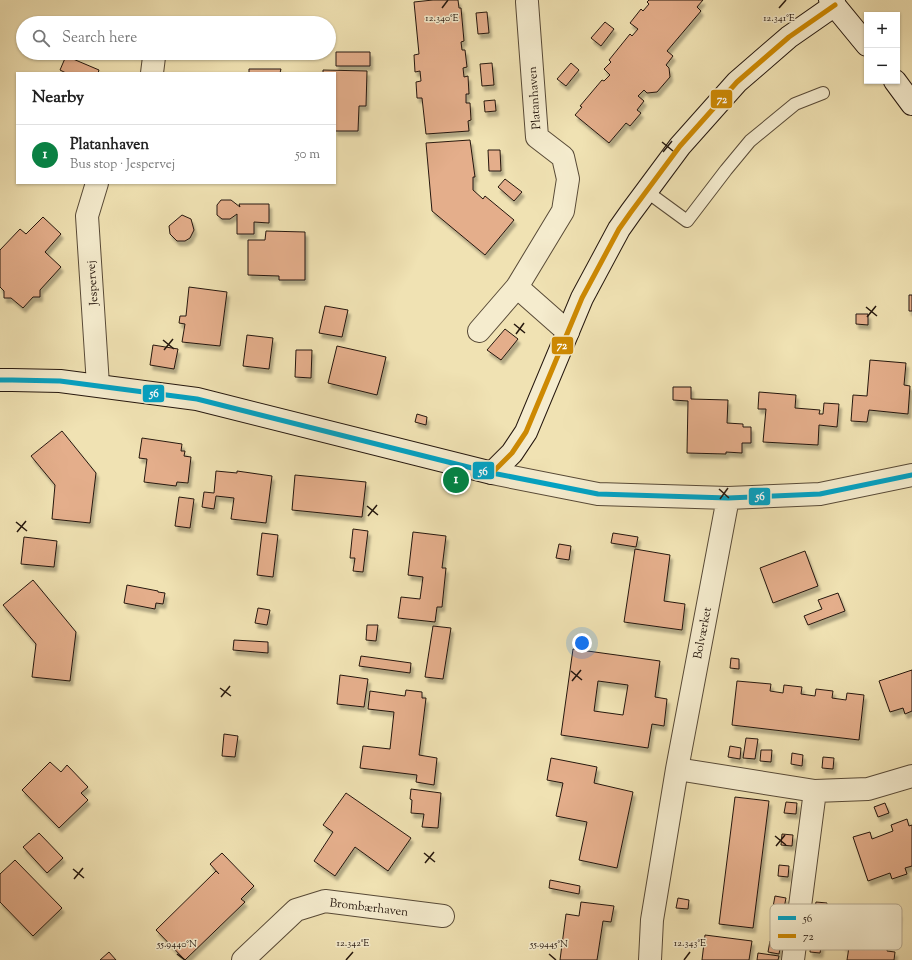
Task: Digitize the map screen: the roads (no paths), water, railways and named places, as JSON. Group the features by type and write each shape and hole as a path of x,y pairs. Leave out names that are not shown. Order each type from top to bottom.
{"street":[{"name":"Platanhaven","path":"479,331 517,287 564,211 568,179 563,157 537,137 528,2"},
{"path":"492,473 512,453 526,432 582,298 619,229 680,146 737,82 789,37 832,3 864,41"},
{"path":"897,84 912,104"},
{"name":"Jespervej","path":"98,184 87,216 98,386"},
{"path":"517,287 568,332"},
{"path":"0,380 60,381 197,399 492,473 598,494 728,498 820,494 912,475"},
{"name":"Bolværket","path":"650,960 652,920 677,769 728,498"},
{"path":"677,769 814,791 868,789 912,776"},
{"path":"800,904 814,791"},
{"name":"Brombærhaven","path":"243,960 296,910 326,900 443,916"},
{"path":"793,960 794,950"}],"lane":[{"path":"646,191 687,221 750,141 796,104 823,93"}],"place":[{"name":"Platanhaven","path":"456,480"}]}
